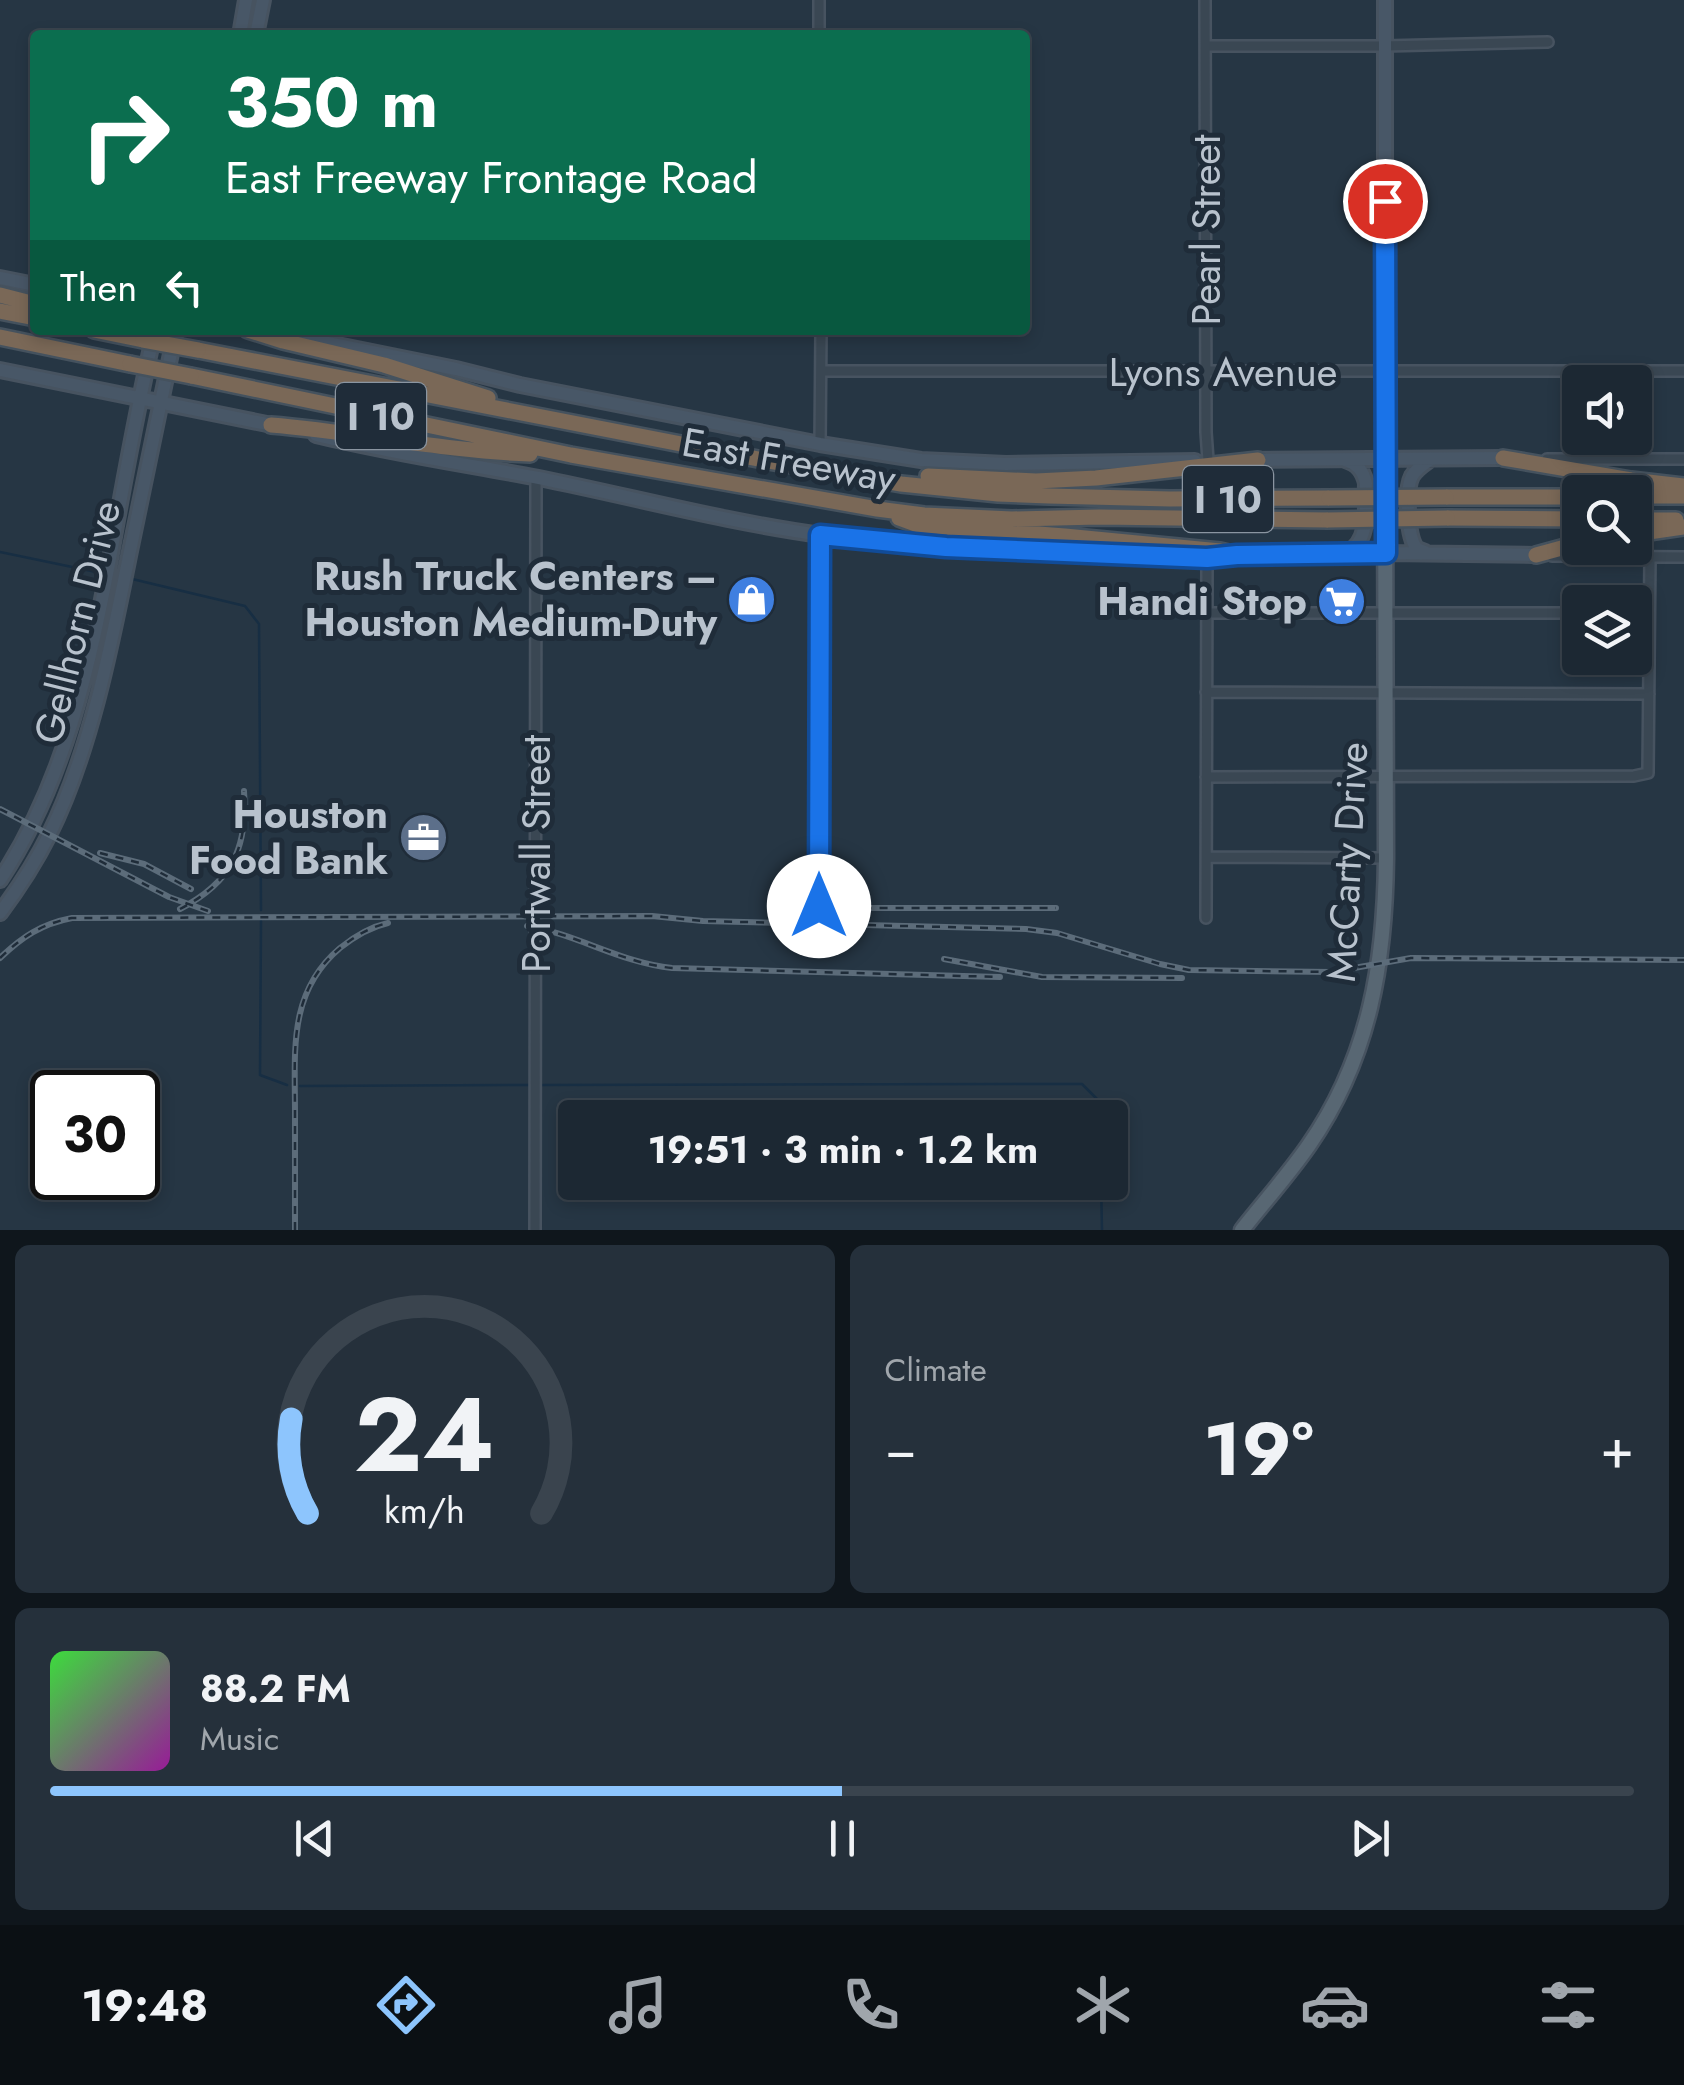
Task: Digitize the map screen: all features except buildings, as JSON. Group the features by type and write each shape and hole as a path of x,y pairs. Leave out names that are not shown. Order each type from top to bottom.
{"highway":[{"path":"0,295 30,303"},
{"path":"0,311 30,317"},
{"name":"East Freeway","path":"120,335 901,484 998,494 1170,499 1562,496"},
{"path":"266,335 384,365 559,420"},
{"name":"East Freeway","path":"0,338 571,455 877,510 1012,519 1562,519"},
{"path":"271,424 486,452 571,455"},
{"path":"1503,458 1684,486"},
{"path":"825,471 1036,480 1096,478 1258,460"},
{"path":"1652,496 1684,496"},
{"path":"877,510 918,525 1237,555"},
{"path":"1652,521 1684,524"},
{"path":"1652,531 1684,524"},
{"path":"1536,555 1562,548"}],"main road":[{"path":"241,30 246,0"},
{"path":"257,30 262,0"},
{"path":"1385,0 1385,459"},
{"path":"0,278 30,284"},
{"name":"Gellhorn Drive","path":"0,880 17,854 58,768 84,685 154,335"},
{"name":"Gellhorn Drive","path":"0,913 49,835 73,776 114,627 175,335"},
{"path":"279,335 820,444 921,460 1117,463 1503,458"},
{"path":"0,370 820,535 946,547 1207,558 1386,553 1536,555"},
{"path":"1340,458 1358,466 1366,483 1364,536 1357,548 1346,554"},
{"path":"1433,458 1414,472 1410,483 1410,536 1417,549 1435,554"},
{"name":"McCarty Drive","path":"1242,1230 1319,1130 1333,1103 1371,1010 1380,962 1386,917 1385,459"},
{"path":"118,516 136,521"},
{"path":"98,623 114,627"},
{"path":"84,685 99,690"},
{"path":"58,768 73,776"},
{"path":"17,854 34,860"}],"street":[{"path":"818,0 819,30"},
{"name":"Pearl Street","path":"1206,0 1208,460"},
{"path":"1206,46 1548,42"},
{"path":"820,444 822,335"},
{"name":"Lyons Avenue","path":"822,371 1684,371"},
{"path":"1503,458 1684,459"},
{"name":"Portwall Street","path":"535,1230 536,478"},
{"path":"819,906 820,535"},
{"path":"1536,555 1562,556"},
{"path":"1652,558 1684,557"},
{"path":"1206,918 1207,558"},
{"path":"1206,613 1562,614"},
{"path":"1206,777 1648,773 1648,675"},
{"path":"1206,692 1648,694"},
{"path":"1207,857 1386,858"}],"waterway":[{"path":"0,552 101,573"},
{"path":"128,578 245,606 259,624 261,910"},
{"path":"261,921 260,1075 287,1085"},
{"path":"540,1085 1082,1084 1098,1100"},
{"path":"300,1086 532,1085"},
{"path":"1101,1200 1102,1230"}],"railway":[{"path":"180,909 213,887 233,861 243,830 244,791"},
{"path":"0,809 169,897 208,911"},
{"path":"100,853 144,864 191,889"},
{"path":"816,914 858,908 1056,908"},
{"path":"0,958 33,932 72,918 652,916 703,921 1026,929 1057,933 1189,970 1331,972 1411,958 1684,960"},
{"path":"295,1230 295,1067 303,1003 323,965 340,948 363,932 388,923"},
{"path":"527,926 672,968 1000,977"},
{"path":"944,959 1042,977 1182,978"}],"place":[{"name":"Rush Truck Centers – Houston Medium-Duty","path":"752,599"},
{"name":"Handi Stop","path":"1342,601"},
{"name":"Houston Food Bank","path":"423,837"}],"route":[{"path":"819,906 820,535 912,545 1207,558 1386,553 1385,201"}]}
